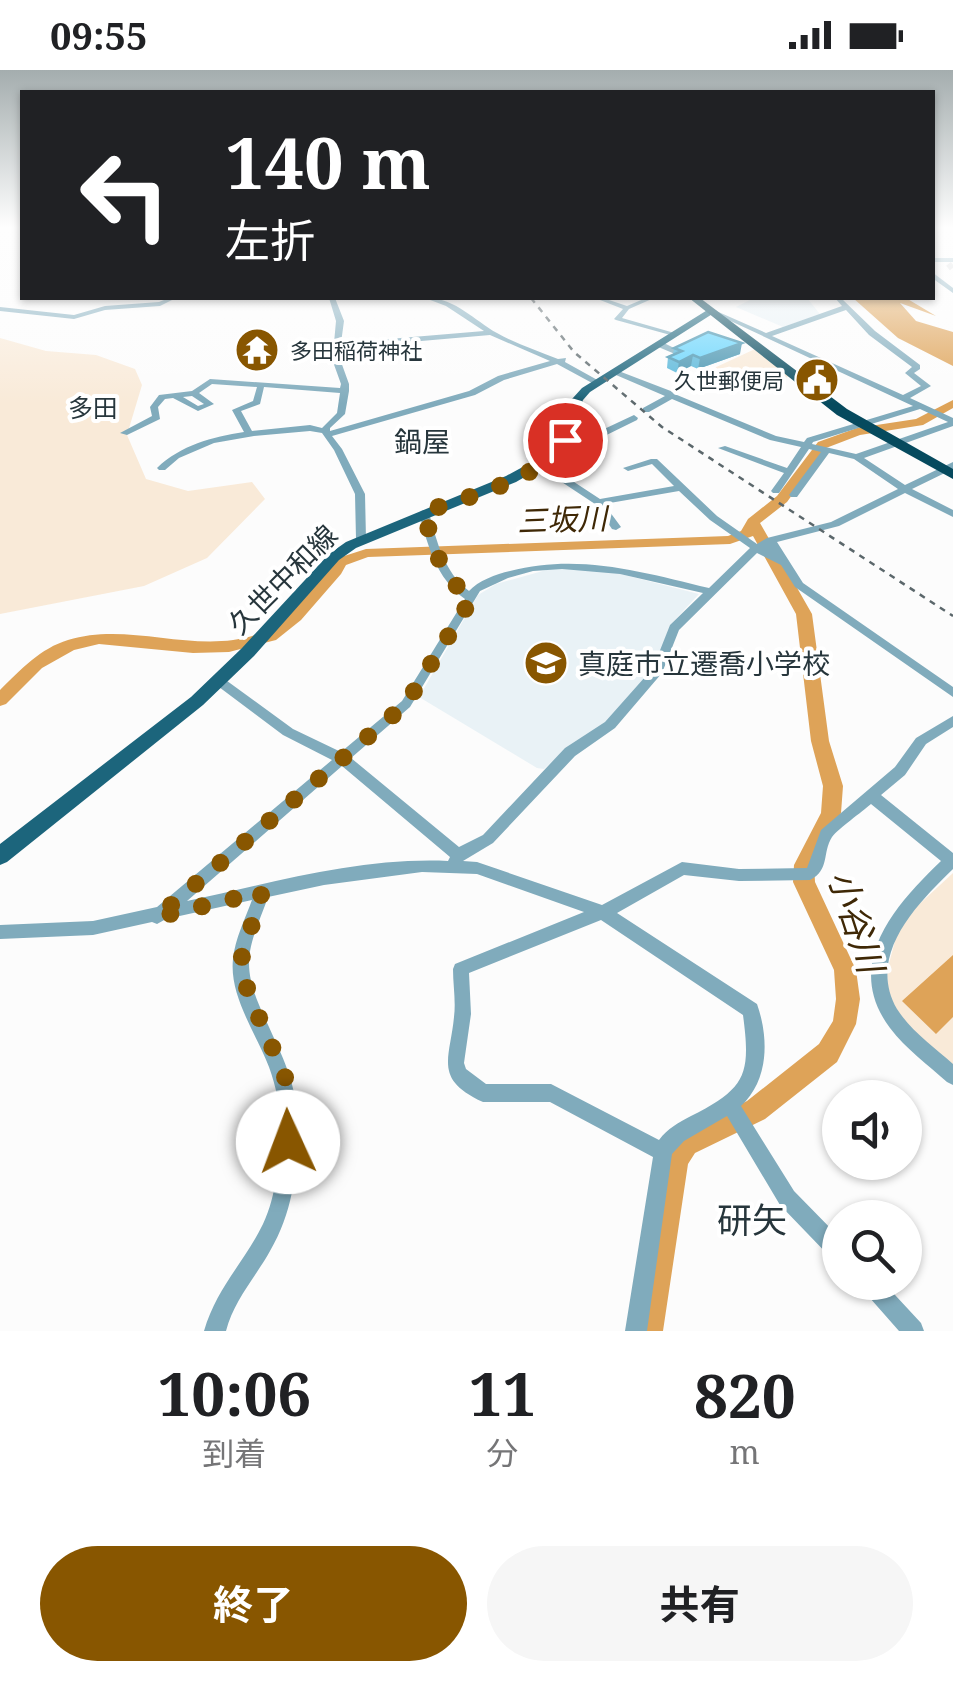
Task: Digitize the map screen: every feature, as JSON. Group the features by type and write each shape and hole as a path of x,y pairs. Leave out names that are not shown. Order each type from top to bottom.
{"highway":[{"path":"696,300 870,429 950,470"}],"main road":[{"path":"557,453 578,399 596,382 674,334 719,315"},
{"name":"久世中和線","path":"0,856 219,681 334,557 361,539 511,480 557,453"}],"street":[{"path":"0,309 74,317 105,308 169,300"},
{"path":"326,433 330,422 341,414 344,391 336,359 340,321 333,300"},
{"path":"446,300 491,333 563,360 596,382"},
{"path":"604,300 627,308"},
{"path":"646,300 627,308 618,319 674,334"},
{"path":"840,300 872,333 917,367 909,373 927,386 904,398"},
{"path":"766,334 847,307"},
{"path":"719,315 953,422"},
{"path":"294,344 338,345 491,333"},
{"path":"658,344 678,352"},
{"path":"771,358 794,348"},
{"path":"162,468 169,460 206,444 310,428 326,433 472,394 500,378 563,360"},
{"path":"250,435 236,410 257,402 267,371"},
{"path":"248,372 248,384"},
{"path":"613,372 773,438 857,456 903,488 953,514"},
{"path":"124,433 157,417 154,407 162,396 194,393 210,381 297,384 344,391"},
{"path":"174,395 198,410 210,404 194,393"},
{"path":"646,410 673,395"},
{"path":"776,490 811,446 810,440 829,431 870,429 930,410 953,410"},
{"path":"557,453 634,418"},
{"path":"857,456 953,422"},
{"path":"326,433 360,494 361,539"},
{"path":"722,448 790,472"},
{"path":"794,495 828,450"},
{"path":"628,468 654,461 708,516 755,549 785,563"},
{"path":"540,464 598,502 616,527"},
{"path":"0,932 93,928 324,878 455,861 488,839 570,752 610,725 631,704 658,670 674,628 755,549 771,540 835,524 878,505 903,488 950,470"},
{"path":"598,502 680,488"},
{"path":"424,512 441,567 472,598"},
{"path":"771,540 799,585 953,694"},
{"path":"157,917 406,704 472,598 487,583 545,564 565,562 611,567 708,591"},
{"path":"219,681 288,732 343,759 455,861 600,911 751,1010 758,1065 753,1083 731,1106 670,1136 663,1152 636,1331"},
{"path":"663,1152 551,1093 483,1094 459,1074 455,1062 463,1014 461,970 615,907 682,868 739,875 801,875 815,870 826,834 900,772 921,740 953,721"},
{"path":"872,797 952,860 892,924 880,980 882,1000 894,1020 953,1076"},
{"path":"214,1331 232,1286 268,1235 281,1206 286,1165 290,1120 285,1076 249,995 240,963 262,892"},
{"path":"731,1106 787,1198 822,1234"},
{"path":"884,1300 912,1331"}],"shaded area":[{"path":"750,300 809,300 820,314 783,327 736,307"},
{"path":"855,300 909,300 936,316 900,303 916,321 953,332 953,366 898,338"},
{"path":"0,338 46,351 96,355 135,369 142,385 127,435 146,479 188,491 252,482 265,499 207,558 144,586 0,614"},
{"path":"755,349 789,376 765,390 712,369"},
{"name":"真庭市立遷喬小学校","path":"557,567 605,570 699,594 670,625 653,672 605,723 571,744 544,769 419,697 478,595 496,584"},
{"path":"953,873 953,1071 901,1017 888,994 887,971 900,922"},
{"path":"953,955 953,1017 936,1034 902,1001"}],"building":[{"path":"708,332 742,343 679,362 668,357 682,351 674,348"}],"waterway":[{"name":"三坂川","path":"0,700 36,664 69,645 99,638 193,648 229,646 270,636 295,617 340,562 366,553 730,540 747,534 753,522 782,499 822,445 857,432 919,422 953,403"},
{"name":"小谷川","path":"648,1331 675,1159 686,1144 756,1110 828,1053 844,1024 848,999 845,970 804,882 804,865 831,813 833,786 820,741 804,614 754,525"}],"railway":[{"path":"533,300 574,352 662,427 953,616"}],"place":[{"name":"多田稲荷神社","path":"257,350"},
{"name":"久世郵便局","path":"817,380"},
{"name":"真庭市立遷喬小学校","path":"546,663"}],"district":[{"name":"多田","path":"93,407"},
{"name":"鍋屋","path":"422,441"},
{"name":"研矢","path":"752,1219"}],"route":[{"path":"288,1142 285,1076 249,995 240,963 262,892 157,917 406,704 472,598 441,567 424,512 523,474 557,453 565,440"}]}
